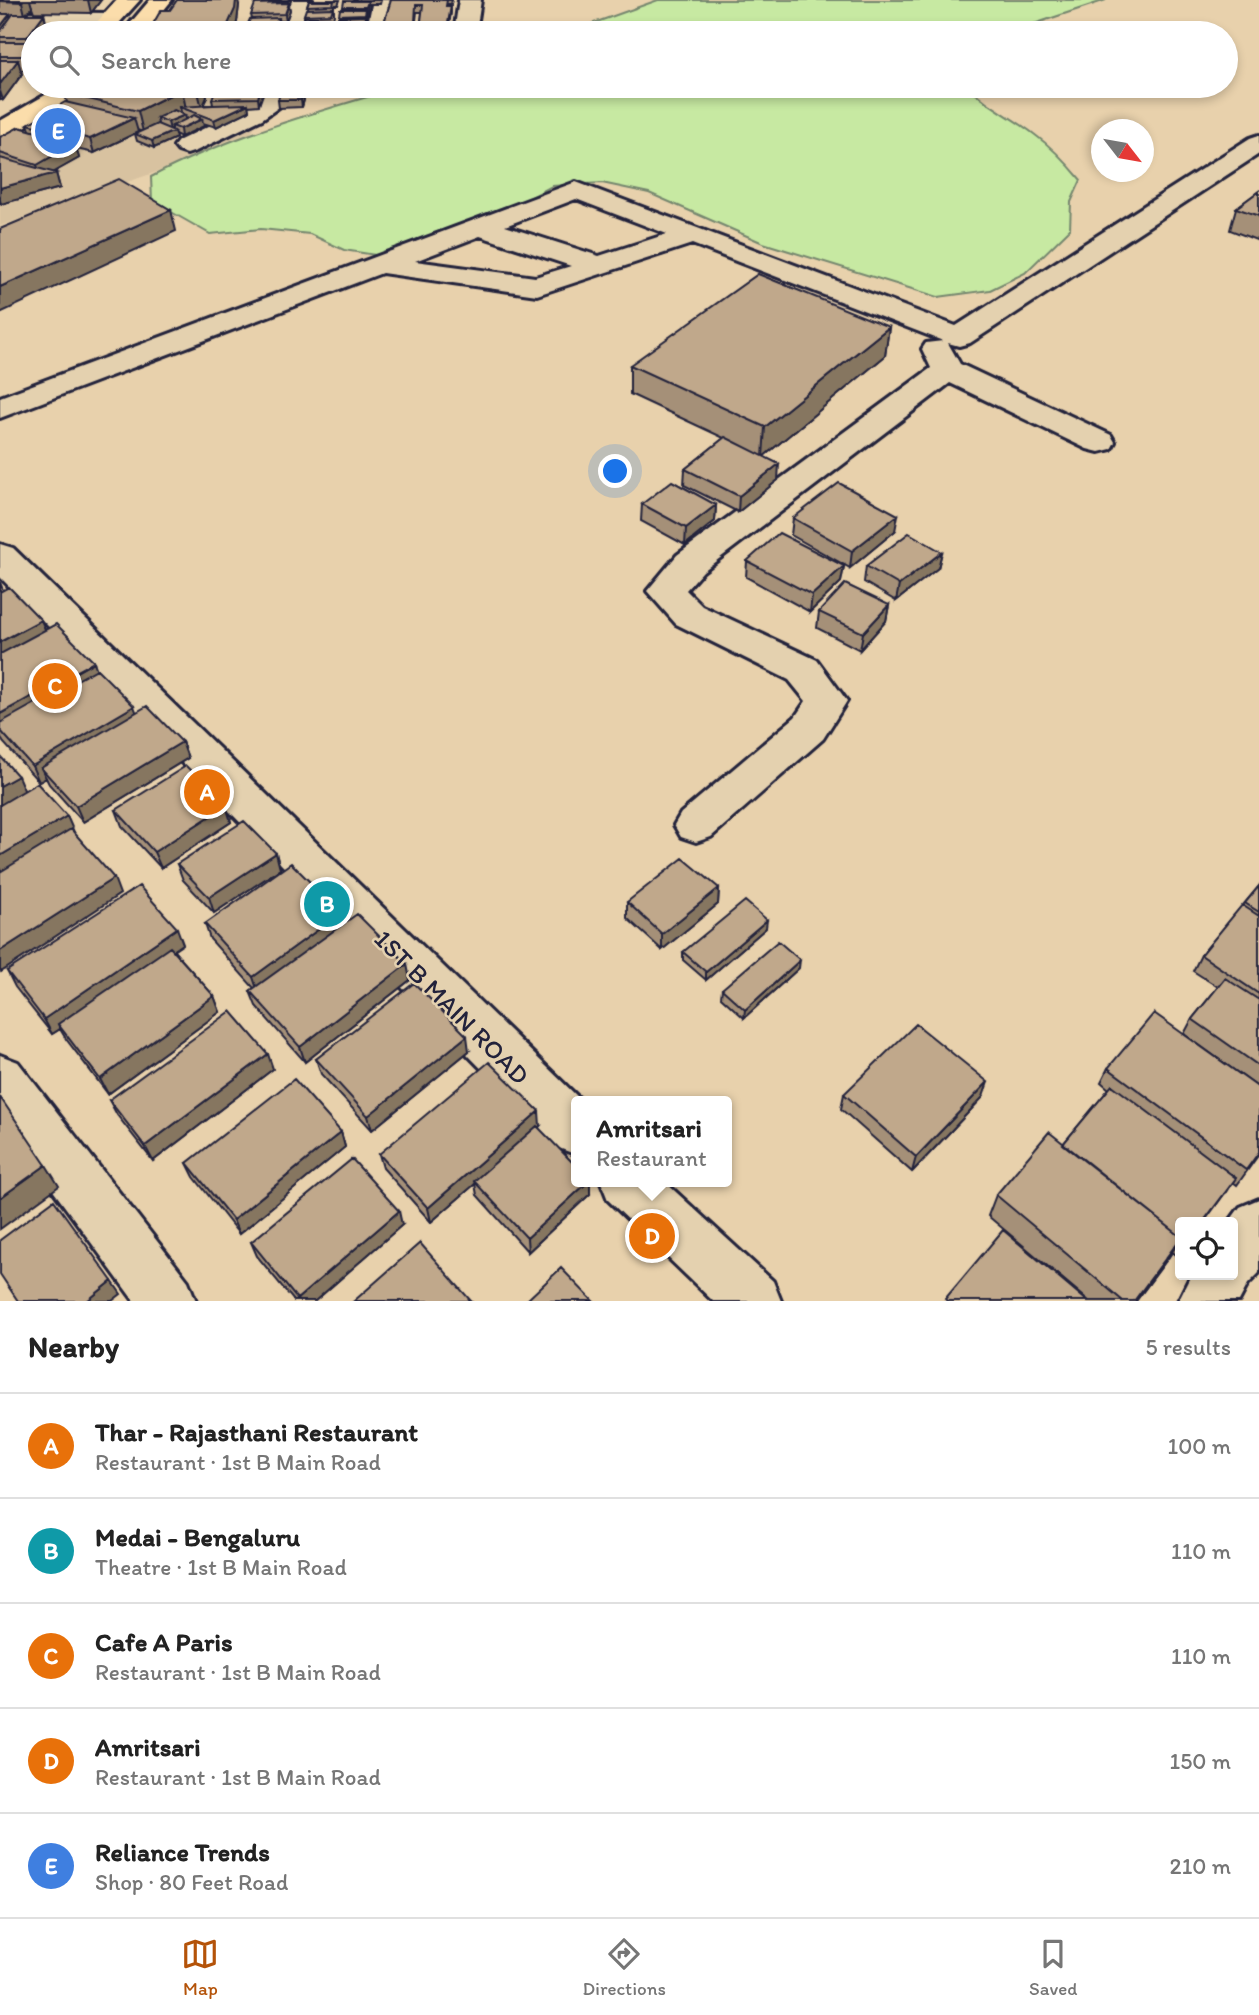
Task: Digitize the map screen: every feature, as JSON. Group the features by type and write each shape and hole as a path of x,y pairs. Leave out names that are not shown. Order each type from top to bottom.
{"main road":[{"path":"110,21 130,0"},
{"path":"143,21 161,0"},
{"path":"0,115 28,98"},
{"path":"0,131 57,98"}],"street":[{"path":"295,21 301,0"},
{"path":"380,21 384,0"},
{"path":"467,21 470,0"},
{"path":"0,19 26,21"},
{"path":"187,146 253,114 271,102 272,98"},
{"path":"6,399 380,265 576,190 959,337 1259,143"},
{"path":"480,227 597,265"},
{"path":"380,265 537,286 693,235"},
{"path":"943,331 937,340 937,352 948,370 1100,442"},
{"path":"696,825 809,728 827,701 803,670 689,615 665,591 690,563 948,370"},
{"name":"1ST B MAIN ROAD","path":"0,556 571,1125"},
{"path":"0,1077 168,1301"},
{"path":"633,1187 753,1301"},
{"path":"1238,1256 1259,1226"},
{"path":"1206,1301 1221,1280"}],"shaded area":[{"path":"88,98 214,98 211,109 265,109 246,141 0,226 0,144"}],"green space":[{"path":"658,0 1106,0 1043,21 599,21"},
{"path":"365,98 981,98 1047,144 1081,180 1071,202 1070,229 1025,273 990,290 938,297 763,243 649,193 602,183 552,186 443,244 394,258 344,250 310,234 261,229 210,234 152,201 151,177 211,149 275,125"}],"building":[{"path":"0,0 23,0 22,2"},
{"path":"177,0 236,0 230,21 155,21 161,10 170,10"},
{"path":"261,0 288,0 260,2"},
{"path":"391,0 447,0 446,6 451,6 448,21 421,21 423,5 416,5 415,21 385,21"},
{"path":"309,1 334,1 333,5 307,6"},
{"path":"344,1 368,1 366,7 343,7"},
{"path":"289,3 285,14 251,15 255,4"},
{"path":"333,8 331,14 304,15 306,9"},
{"path":"340,9 366,9 365,14 339,15"},
{"path":"0,14 10,14 0,27"},
{"path":"13,14 44,14 39,21 21,21 21,37 0,37 0,32"},
{"path":"366,16 364,21 337,21 338,17"},
{"path":"305,17 330,17 329,21 304,21"},
{"path":"279,18 278,21 249,21"},
{"path":"0,42 21,42 21,56 0,56"},
{"path":"0,60 18,60 0,84"},
{"path":"85,98 164,98 138,111"},
{"path":"279,98 302,98 301,100"},
{"path":"65,102 134,118 90,139 28,124"},
{"path":"248,104 214,120 180,107 213,105"},
{"path":"174,110 185,115 168,122 157,118"},
{"path":"194,115 202,119 180,129 172,126"},
{"path":"157,124 174,131 152,141 135,134"},
{"path":"19,127 75,143 37,165 0,153 0,137"},
{"path":"0,158 56,173 0,188"},
{"path":"119,179 171,210 0,287 0,229"},
{"path":"1259,191 1259,216 1236,208"},
{"path":"758,274 889,327 765,427 630,365"},
{"path":"725,437 779,464 739,496 685,469"},
{"path":"672,481 716,505 686,528 642,504"},
{"path":"839,483 898,515 852,551 793,518"},
{"path":"779,533 844,566 812,595 747,561"},
{"path":"909,533 942,552 899,585 866,566"},
{"path":"845,584 889,605 863,633 819,612"},
{"path":"9,587 41,620 0,642 0,592"},
{"path":"56,624 94,662 0,714 0,654"},
{"path":"97,669 134,706 32,766 0,730 0,723"},
{"path":"147,706 182,742 76,806 41,768"},
{"path":"0,756 18,776 0,786"},
{"path":"186,766 226,806 154,852 116,810"},
{"path":"37,783 67,816 0,856 0,805"},
{"path":"244,821 276,853 209,897 177,864"},
{"path":"71,829 114,878 0,951 0,872"},
{"path":"683,858 719,888 662,934 627,902"},
{"path":"291,863 341,913 253,977 205,924"},
{"path":"139,886 177,928 44,1019 7,971"},
{"path":"1259,886 1259,912 1245,903"},
{"path":"745,901 767,920 706,972 683,952"},
{"path":"1242,905 1259,916 1259,994 1201,955"},
{"path":"357,914 407,964 300,1047 250,991"},
{"path":"778,941 800,960 745,1010 722,989"},
{"path":"170,947 214,996 100,1079 58,1024"},
{"path":"1225,978 1259,1000 1259,1066 1192,1019"},
{"path":"414,983 467,1036 368,1116 316,1059"},
{"path":"231,1011 268,1054 145,1146 109,1100"},
{"path":"1154,1013 1259,1088 1259,1152 1246,1170 1108,1068"},
{"path":"916,1024 988,1082 916,1157 844,1094"},
{"path":"489,1062 539,1111 428,1208 379,1154"},
{"path":"294,1079 341,1132 233,1220 187,1163"},
{"path":"1112,1085 1236,1178 1207,1217 1175,1217 1175,1232 1063,1144"},
{"path":"0,1097 46,1165 0,1198"},
{"path":"537,1126 571,1161 571,1187 583,1187 527,1238 474,1181"},
{"path":"1049,1132 1175,1232 1175,1246 1134,1301 1123,1301 996,1195"},
{"path":"352,1159 399,1211 297,1299 251,1242"},
{"path":"54,1200 112,1281 87,1301 18,1301 0,1274 0,1240"},
{"path":"1003,1230 1087,1301 947,1301 945,1299"},
{"path":"420,1243 471,1301 354,1301"},
{"path":"561,1268 593,1301 526,1301"}],"place":[{"name":"Reliance Trends","path":"58,131"},
{"name":"Cafe A Paris","path":"55,686"},
{"name":"Thar - Rajasthani Restaurant","path":"207,792"},
{"name":"Medai - Bengaluru","path":"327,904"},
{"name":"Amritsari","path":"652,1236"}]}
